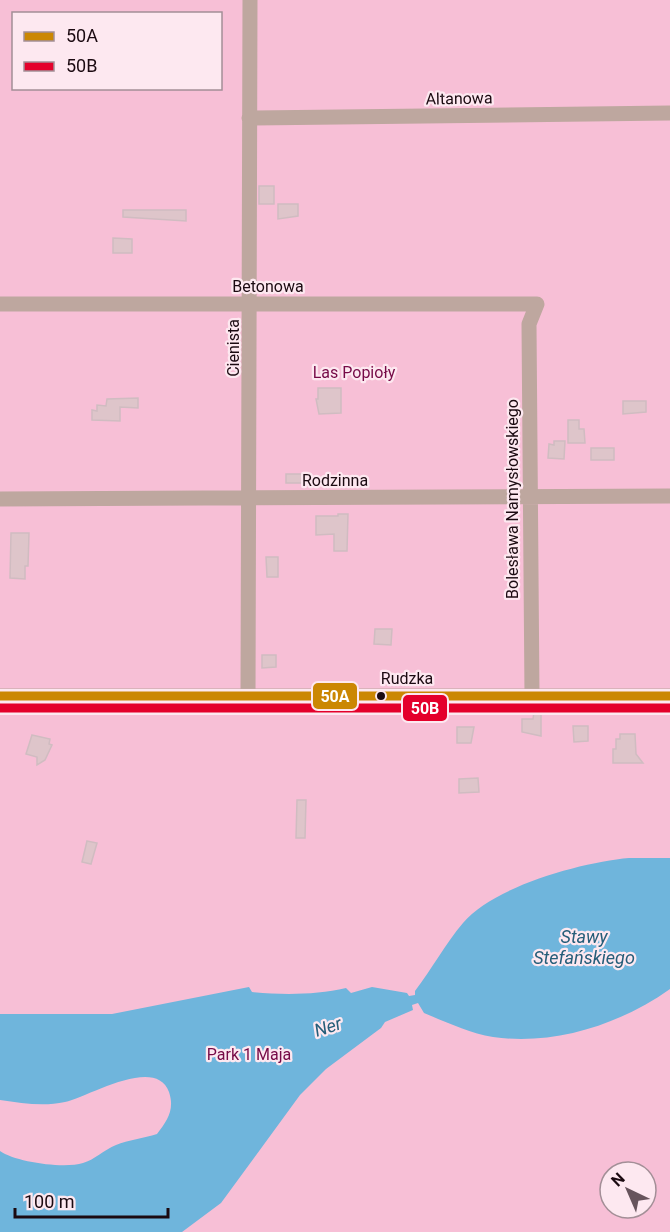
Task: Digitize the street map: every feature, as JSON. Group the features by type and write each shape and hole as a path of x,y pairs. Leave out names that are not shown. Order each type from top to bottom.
{"street":[{"name":"Cienista","path":"249,696 250,0"},
{"name":"Altanowa","path":"249,118 670,113"},
{"name":"Betonowa","path":"0,304 537,304"},
{"name":"Bolesława Namysłowskiego","path":"532,696 529,324 537,304"},
{"name":"Rodzinna","path":"0,499 670,496"},
{"name":"Rudzka","path":"0,696 670,696"}],"green space":[{"name":"Las Popioły","path":"0,0 670,0 670,1232 0,1232"}],"water":[{"name":"Stawy Stefańskiego","path":"670,858 670,989 651,1001 630,1013 586,1030 540,1038 516,1039 493,1037 466,1030 424,1013 418,1003 412,1005 413,1010 385,1022 381,1028 326,1069 300,1095 221,1203 182,1232 0,1232 0,1151 17,1158 40,1163 75,1165 83,1163 116,1145 157,1134 167,1120 171,1098 162,1082 150,1077 121,1081 65,1102 32,1104 0,1100 0,1014 112,1014 249,987 252,992 287,994 346,988 351,993 372,987 407,993 409,996 415,995 415,991 450,939 477,910 517,887 540,878 610,860"}],"building":[{"path":"259,186 274,186 274,204 259,204"},
{"path":"278,204 298,204 298,216 278,219"},
{"path":"123,210 186,210 186,221 123,217"},
{"path":"113,238 132,239 132,253 113,253"},
{"path":"318,388 341,388 341,413 319,414 316,399 318,399"},
{"path":"138,398 138,408 120,407 120,421 92,420 92,410 97,411 97,405 106,406 107,399"},
{"path":"623,401 646,401 646,412 623,414"},
{"path":"568,420 579,420 579,429 584,429 585,443 568,443"},
{"path":"554,441 565,441 564,459 548,458 549,444 554,445"},
{"path":"591,448 614,448 614,460 591,460"},
{"path":"286,474 304,474 304,483 286,483"},
{"path":"338,514 348,514 347,551 334,551 334,534 316,535 316,516 338,516"},
{"path":"11,533 29,533 28,566 25,566 25,579 10,578"},
{"path":"266,557 278,557 278,577 267,577"},
{"path":"375,629 392,629 391,645 374,644"},
{"path":"262,655 276,655 276,667 262,668"},
{"path":"534,712 541,712 541,736 522,732 522,719 533,719"},
{"path":"573,726 588,726 588,741 574,742"},
{"path":"457,727 474,727 471,743 457,743"},
{"path":"620,734 635,734 636,754 643,763 613,763 613,749 616,749 616,739 620,739"},
{"path":"32,735 50,739 49,744 52,745 45,760 37,765 37,757 26,754"},
{"path":"478,778 479,792 459,793 459,779"},
{"path":"297,800 306,800 305,838 296,838"},
{"path":"87,841 97,843 91,864 82,862"}],"transit line":[{"name":"50A","path":"0,696 670,696"},
{"name":"50B","path":"0,708 670,708"}],"water label":[{"name":"Ner","path":"328,1027"}],"park label":[{"name":"Park 1 Maja","path":"249,1054"}]}
